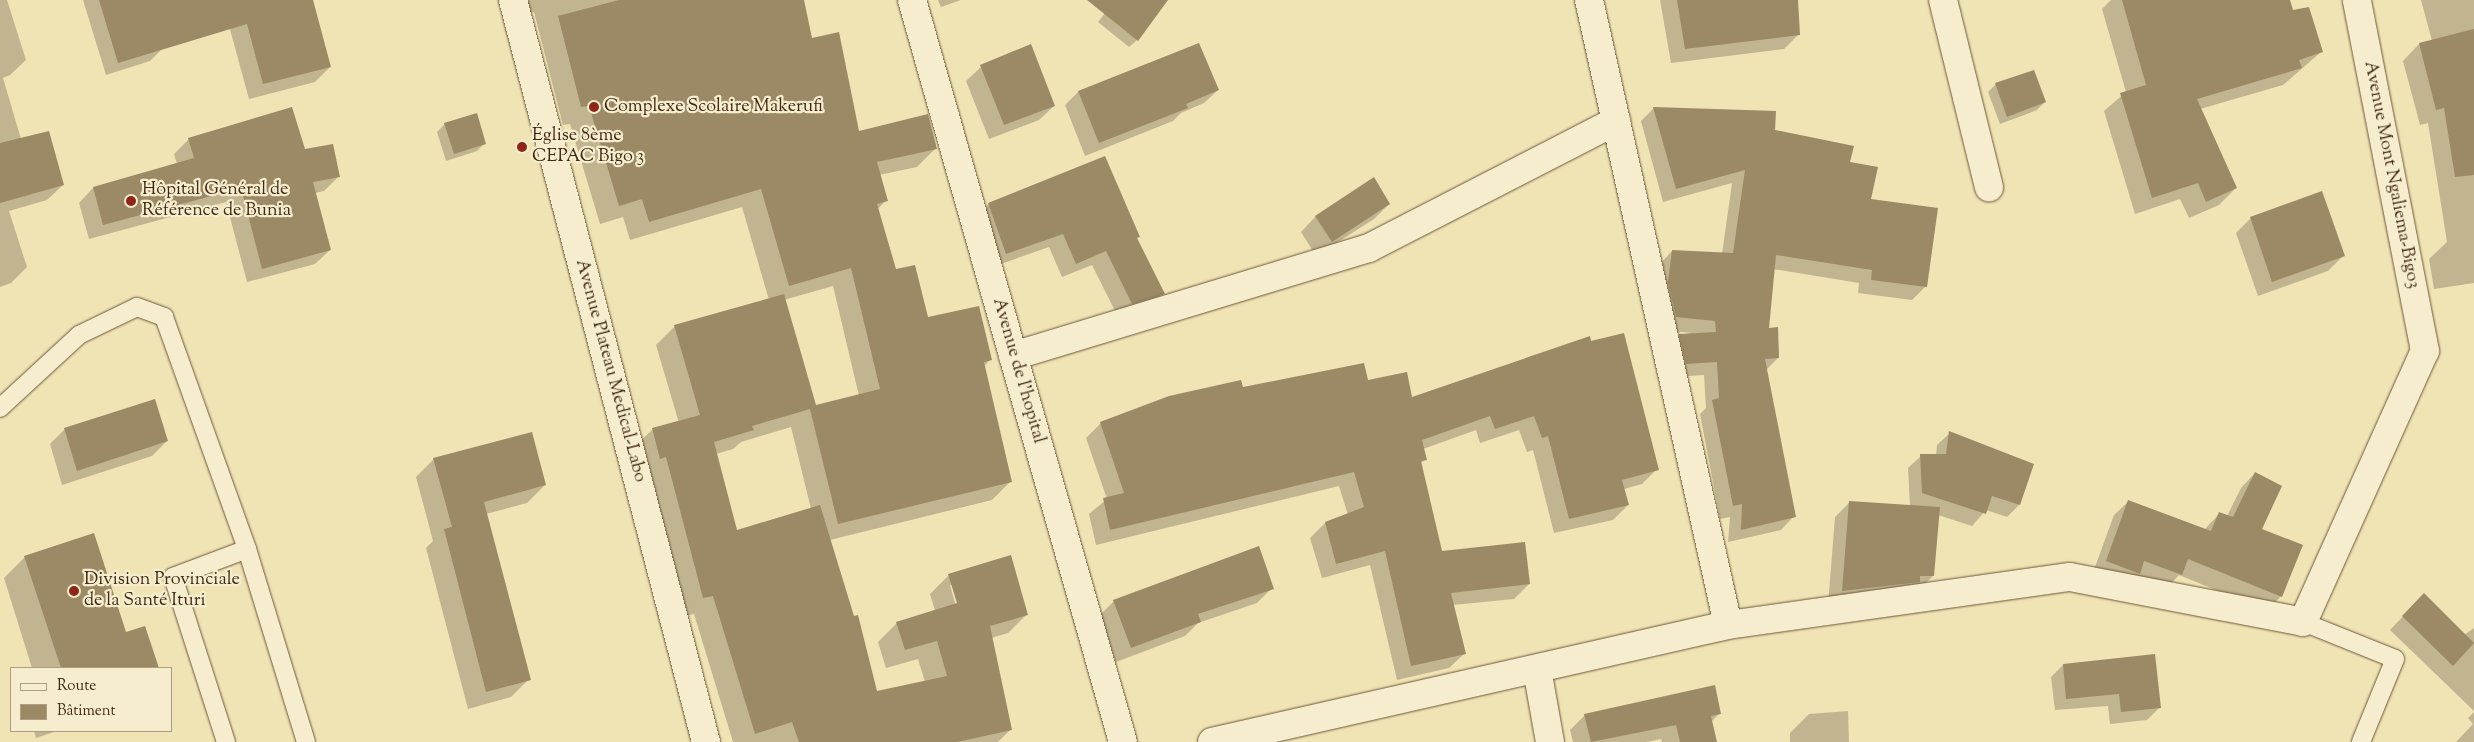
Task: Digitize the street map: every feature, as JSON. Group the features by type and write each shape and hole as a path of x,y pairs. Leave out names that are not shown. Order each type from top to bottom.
{"street":[{"name":"Avenue Plateau Medical-Labo","path":"513,0 706,742"},
{"name":"Avenue de l'hopital","path":"912,0 1123,742"},
{"path":"1589,0 1728,625"},
{"path":"1943,0 1989,187"},
{"name":"Avenue Mont Ngaliema-Bigo3","path":"2302,622 2425,350 2357,0"},
{"path":"1014,356 1369,248 1616,121"},
{"path":"1212,742 1728,625 2070,577 2302,622"},
{"path":"1538,669 1550,742"}],"lane":[{"path":"0,408 79,335 137,307 164,317 247,549 306,742"},
{"path":"226,742 173,577 247,549"},
{"path":"2302,622 2395,659 2361,742"}],"building":[{"path":"99,0 313,0 331,67 263,84 247,24 118,63"},
{"path":"619,0 804,0 812,38 839,32 859,131 928,114 937,149 877,162 888,201 877,204 896,269 915,265 928,317 979,306 992,360 984,362 1012,482 838,524 810,409 752,426 754,430 714,442 737,530 820,505 854,616 858,615 877,691 947,676 937,641 905,650 896,622 957,603 948,574 1011,555 1028,615 990,626 1012,730 957,742 799,742 792,722 755,734 713,596 703,598 666,457 660,459 652,428 700,415 674,325 784,294 816,405 880,389 851,268 789,286 761,189 649,222 642,199 619,206 589,106 581,107 558,16"},
{"path":"1087,0 1168,0 1138,41"},
{"path":"1677,0 1798,0 1800,35 1685,49"},
{"path":"2122,0 2290,0 2293,10 2309,7 2323,52 2299,60 2302,68 2197,99 2237,188 2206,202 2198,183 2152,198 2120,93 2146,85"},
{"path":"2474,29 2474,175 2455,177 2444,108 2436,110 2419,43"},
{"path":"1199,43 1219,90 1186,104 1188,108 1099,143 1078,91"},
{"path":"1031,44 1055,106 1004,125 980,65"},
{"path":"2034,70 2046,102 2007,117 1995,83"},
{"path":"292,107 305,149 333,144 340,177 313,182 331,250 262,269 241,188 103,225 93,187 194,158 188,138"},
{"path":"1653,107 1776,111 1775,130 1854,146 1850,162 1878,167 1871,199 1938,208 1927,287 1871,280 1872,270 1776,255 1769,328 1778,327 1779,358 1765,359 1796,517 1741,530 1742,504 1733,506 1712,400 1719,398 1717,362 1686,364 1679,334 1716,332 1715,321 1676,317 1668,282 1672,250 1733,253 1745,170 1676,189"},
{"path":"477,113 486,144 454,154 444,123"},
{"path":"49,131 64,185 0,203 0,143"},
{"path":"1105,156 1140,237 1137,238 1165,294 1132,304 1106,251 1076,264 1063,234 1006,254 988,203"},
{"path":"1374,177 1390,204 1332,242 1315,216"},
{"path":"2322,191 2345,256 2272,282 2250,217"},
{"path":"1624,333 1659,470 1622,480 1629,505 1569,519 1548,436 1542,438 1534,416 1495,429 1490,416 1422,440 1427,460 1421,461 1442,551 1525,542 1530,584 1451,593 1466,654 1411,666 1385,551 1336,564 1325,522 1364,507 1354,472 1110,530 1103,498 1124,493 1100,422 1169,396 1241,380 1243,387 1364,363 1368,380 1407,372 1412,397 1590,336 1591,341"},
{"path":"155,399 168,441 77,471 64,428"},
{"path":"1949,431 2034,464 2020,505 1992,496 1986,514 1922,493 1920,454 1946,454"},
{"path":"532,432 546,485 484,502 531,680 486,692 444,529 452,527 433,458"},
{"path":"2255,472 2282,486 2262,529 2303,545 2282,597 2188,559 2182,575 2144,561 2140,574 2106,561 2128,500 2211,531 2219,512 2233,517"},
{"path":"1849,501 1940,507 1934,576 1920,576 1920,582 1842,591"},
{"name":"Division Provinciale de la Santé Ituri","path":"94,533 126,632 145,626 159,667 61,667 24,556"},
{"path":"1259,546 1274,589 1198,614 1201,622 1131,648 1113,600"},
{"path":"2424,593 2474,643 2453,666 2402,616"},
{"path":"2155,654 2161,708 2121,712 2119,694 2066,699 2063,664"},
{"path":"1715,685 1721,714 1711,716 1717,742 1680,742 1676,725 1591,742 1584,714"}],"place":[{"name":"Complexe Scolaire Makerufi","path":"594,107"},
{"name":"Église 8ème CEPAC Bigo 3","path":"522,147"},
{"name":"Hôpital Général de Référence de Bunia","path":"131,201"},
{"name":"Division Provinciale de la Santé Ituri","path":"74,591"}]}
